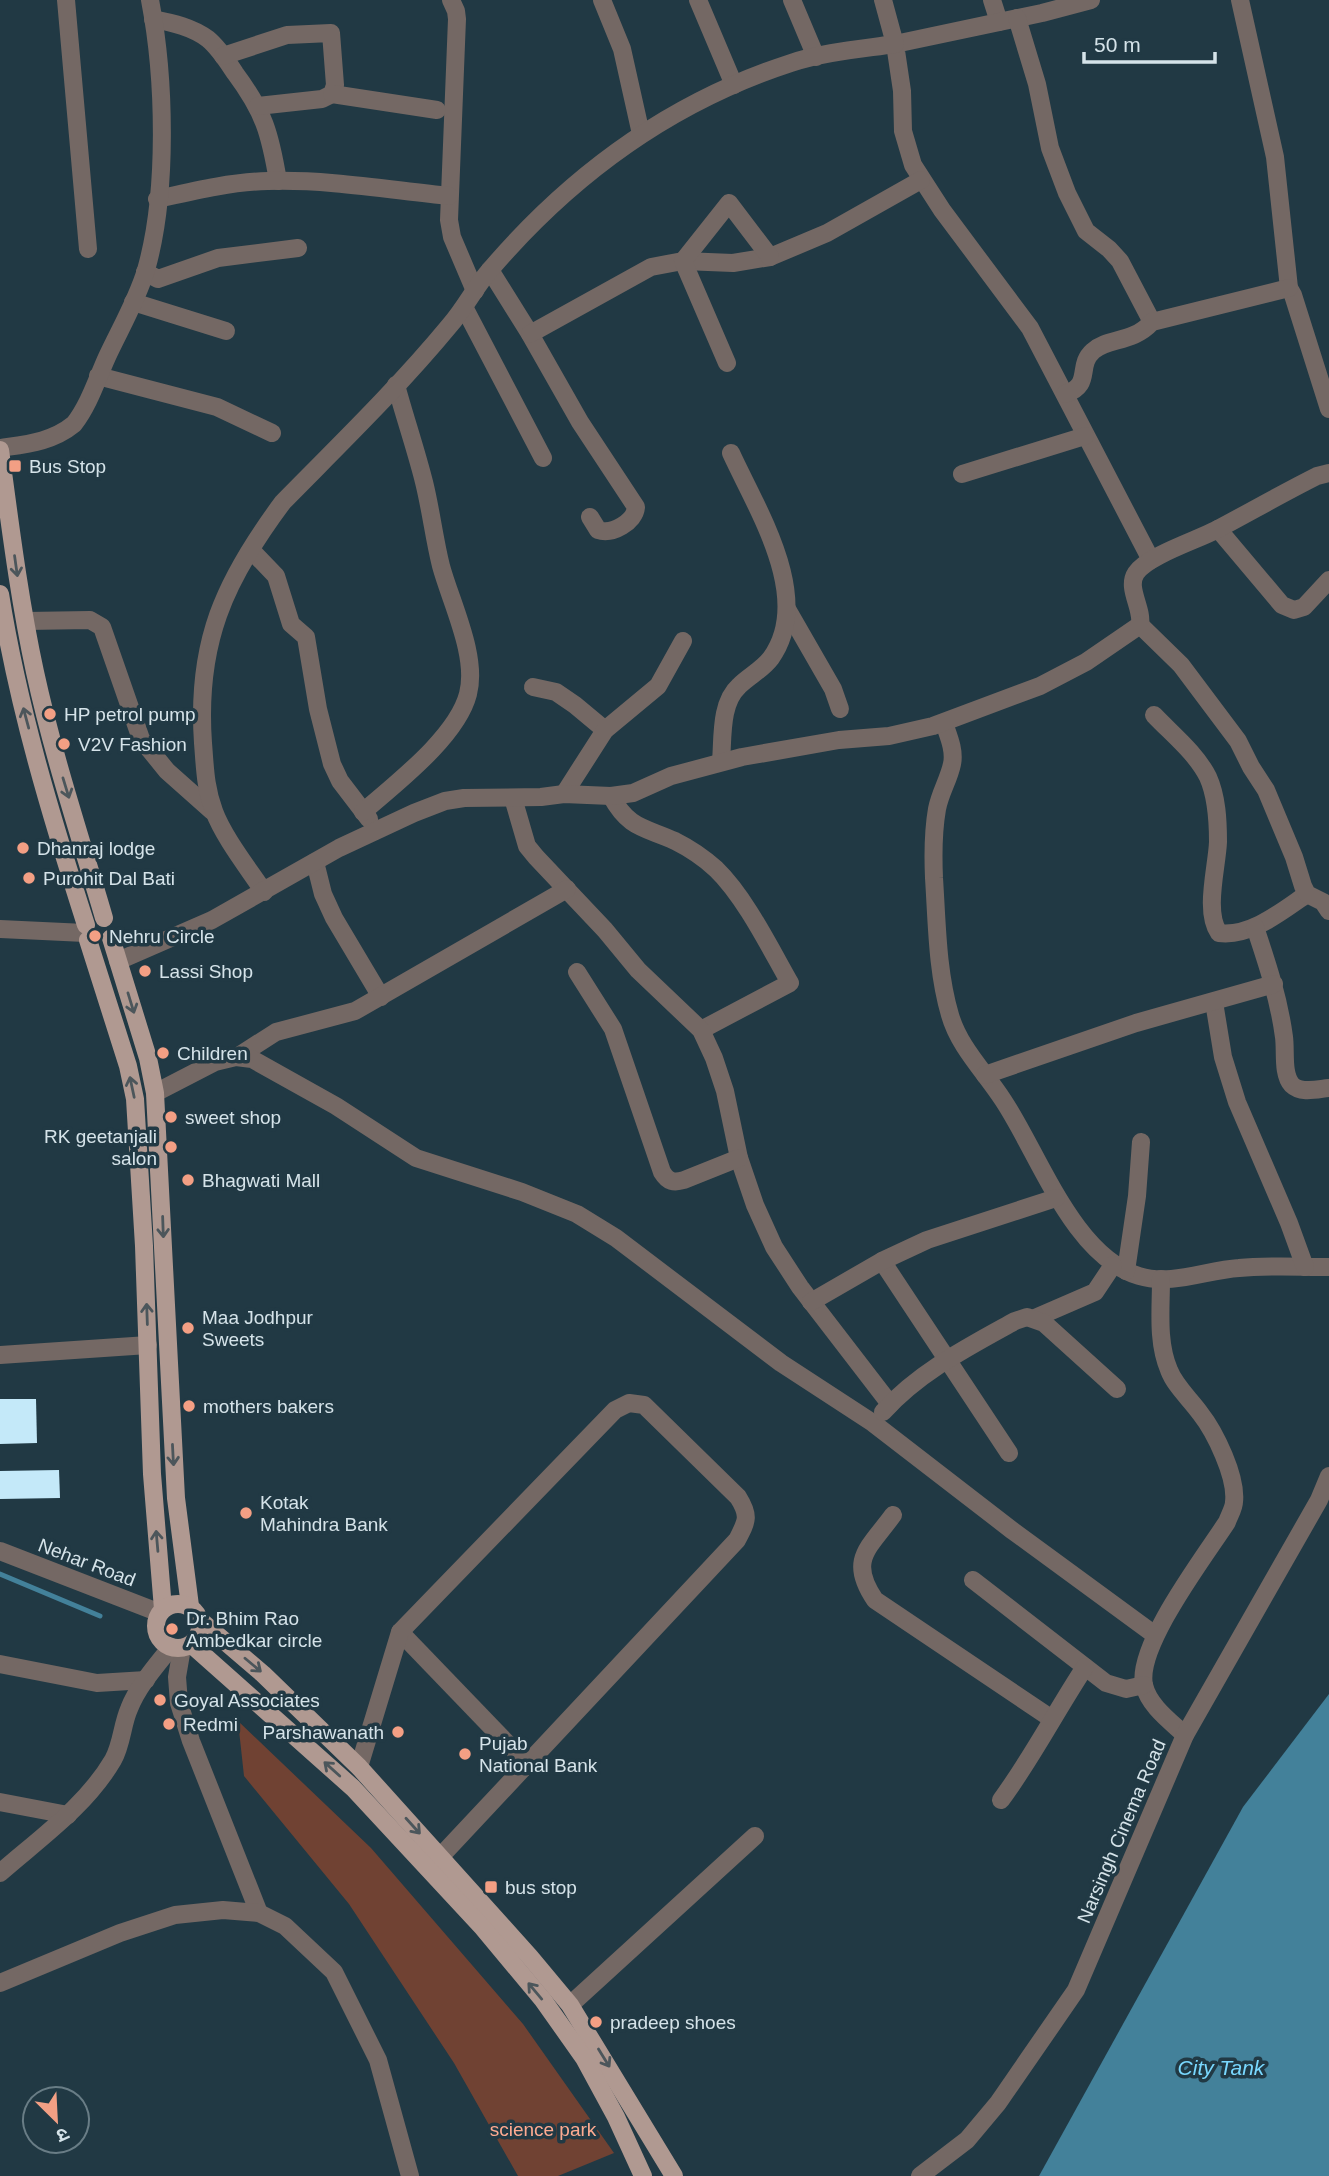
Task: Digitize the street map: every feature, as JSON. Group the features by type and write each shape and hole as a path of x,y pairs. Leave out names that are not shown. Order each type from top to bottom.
{"main road":[{"path":"0,449 35,672 104,918 112,926 111,938 148,1058 155,1093 176,1498 190,1606"},
{"path":"0,594 18,688 51,816 128,1066 135,1099 161,1611 156,1622 157,1633 162,1642 181,1646 353,1788 483,1927 543,2000 584,2058 616,2117 643,2176"},
{"path":"86,933 94,918 104,918"},
{"path":"86,933 100,945 111,938"},
{"path":"148,1345 168,1344"},
{"path":"161,1611 171,1604 181,1603 197,1612 201,1621 263,1674 359,1767 441,1856 570,2005 674,2176"},
{"path":"181,1646 198,1638 201,1621"}],"street":[{"path":"66,0 88,249"},
{"path":"0,449 43,441 68,429 79,418 145,272 154,231 160,169 158,48 150,0"},
{"path":"450,0 457,19 449,220 452,237 475,291"},
{"path":"602,0 622,49 641,134"},
{"path":"698,0 734,85"},
{"path":"792,0 816,57"},
{"path":"883,0 895,44 901,81 906,147 921,180 1024,319 1150,559"},
{"path":"992,0 999,22"},
{"path":"264,892 215,813 205,784 200,708 204,660 215,620 251,550 283,502 396,386 464,307 490,270 552,205 617,149 699,100 792,62 895,44 1091,0"},
{"path":"1240,0 1275,157 1289,288 1329,409"},
{"path":"1017,18 1035,77 1050,148 1067,193 1086,231 1109,249 1119,261 1152,322"},
{"path":"153,19 181,25 194,31 209,40 223,56 258,106 271,137 278,181"},
{"path":"223,56 287,35 331,33 335,85 332,94"},
{"path":"258,106 322,99 332,94 437,110"},
{"path":"530,334 652,267 683,261 733,263 770,257 827,233 921,180"},
{"path":"157,199 209,187 278,181 449,196"},
{"path":"683,261 729,203 770,257"},
{"path":"145,272 158,279 218,258 298,248"},
{"path":"683,261 727,363"},
{"path":"490,270 580,422 636,507 635,515 631,519 609,532 598,530 590,517"},
{"path":"1065,394 1082,384 1087,360 1092,351 1101,346 1133,337 1144,331 1152,322 1289,288"},
{"path":"133,302 226,331"},
{"path":"464,307 542,458"},
{"path":"98,376 217,407 272,433"},
{"path":"363,812 417,765 448,730 465,702 469,688 463,634 441,565 425,484 396,386"},
{"path":"962,474 1085,436"},
{"path":"721,762 725,713 731,694 773,655 786,626 788,609 782,569 731,453"},
{"path":"1140,625 1141,613 1136,601 1133,579 1136,572 1150,559 1218,529 1305,482 1329,473"},
{"path":"1218,529 1283,605 1294,610 1304,607 1329,580"},
{"path":"251,550 276,576 291,624 306,637 318,709 332,764 340,781 378,830"},
{"path":"788,609 833,690 840,709"},
{"path":"26,621 90,620 102,627 141,739 167,771 215,813"},
{"path":"118,961 171,939 378,830 445,801 464,798 564,794 611,796 633,793 671,776 721,762 839,740 890,736 944,723 1040,686 1086,662 1140,625"},
{"path":"1140,625 1181,665 1238,741 1266,790 1307,894 1322,902 1329,911"},
{"path":"564,794 605,730 658,686 683,641"},
{"path":"533,687 556,692 605,730"},
{"path":"1154,715 1195,757 1208,778 1216,807 1217,830 1211,908 1213,925 1219,933 1230,934 1255,927 1307,894"},
{"path":"944,723 952,746 953,763 937,808 933,850 943,985 950,1017 961,1041 1028,1140 1056,1198 1085,1236 1120,1268 1140,1276 1161,1279 1240,1268 1329,1267"},
{"path":"611,796 620,812 634,825 675,841 717,870 755,923 790,983 701,1030"},
{"path":"513,798 527,846 638,970 701,1030 725,1091 739,1158 755,1205 774,1247 811,1303 890,1404"},
{"path":"315,862 323,894 334,918 381,997"},
{"path":"567,889 355,1011 276,1032 240,1055 336,1106 416,1158 577,1213 616,1238 782,1363 873,1423 1013,1531 1155,1635"},
{"path":"1255,927 1274,984 1291,1084 1300,1090 1329,1088"},
{"path":"0,929 86,933"},
{"path":"577,972 613,1029 636,1103 667,1180 684,1180 739,1158"},
{"path":"985,1075 1136,1023 1274,984"},
{"path":"1214,1002 1223,1057 1237,1102 1305,1267"},
{"path":"155,1093 215,1062 236,1057 252,1059"},
{"path":"873,1423 890,1404 948,1359 1015,1321 1027,1317 1035,1318 1095,1292 1120,1268 1136,1209 1141,1142"},
{"path":"811,1303 882,1261 928,1240 1056,1198"},
{"path":"882,1261 1009,1453"},
{"path":"1161,1279 1163,1352 1169,1372 1216,1438 1233,1482 1234,1502 1227,1522 1155,1635 1145,1664 1144,1685 1155,1707 1185,1735"},
{"path":"1035,1318 1075,1349 1117,1389"},
{"path":"0,1354 148,1345"},
{"path":"359,1767 400,1632 615,1410 629,1403 644,1405 738,1497 746,1510 746,1525 737,1540 441,1856"},
{"name":"Narsingh Cinema Road","path":"920,2176 967,2140 998,2103 1076,1990 1185,1735 1319,1500 1329,1476"},
{"path":"893,1515 863,1557 861,1570 864,1584 875,1600 1052,1719"},
{"name":"Nehar Road","path":"0,1551 161,1611"},
{"path":"973,1580 1106,1683 1126,1689 1144,1685"},
{"path":"400,1632 527,1763"},
{"path":"0,1872 68,1815 95,1787 115,1757 129,1709 146,1680 181,1646"},
{"path":"181,1646 177,1676 179,1703 191,1741 258,1913"},
{"path":"0,1664 97,1683 146,1680"},
{"path":"1000,1800 1022,1772 1085,1667"},
{"path":"0,1802 68,1815"},
{"path":"570,2005 755,1836"},
{"path":"0,1983 120,1933 175,1914 223,1910 258,1913 285,1926 334,1972 378,2060 410,2176"}],"green space":[{"name":"science park","path":"238,1721 371,1848 523,2024 614,2153 558,2176 518,2176 454,2063 349,1904 244,1776"}],"water":[{"name":"City Tank","path":"1329,1694 1329,2176 1039,2176 1243,1807"}],"building":[{"path":"0,1399 36,1399 37,1443 0,1444"},
{"path":"59,1470 60,1498 0,1499 0,1471"}],"waterway":[{"path":"0,1574 100,1616"}],"place":[{"name":"Bus Stop","path":"15,466"},
{"name":"HP petrol pump","path":"50,714"},
{"name":"V2V Fashion","path":"64,744"},
{"name":"Dhanraj lodge","path":"23,848"},
{"name":"Purohit Dal Bati","path":"29,878"},
{"name":"Nehru Circle","path":"95,936"},
{"name":"Lassi Shop","path":"145,971"},
{"name":"Children","path":"163,1053"},
{"name":"sweet shop","path":"171,1117"},
{"name":"RK geetanjali salon","path":"171,1147"},
{"name":"Bhagwati Mall","path":"188,1180"},
{"name":"Maa Jodhpur Sweets","path":"188,1328"},
{"name":"mothers bakers","path":"189,1406"},
{"name":"Kotak Mahindra Bank","path":"246,1513"},
{"name":"Dr. Bhim Rao Ambedkar circle","path":"172,1629"},
{"name":"Goyal Associates","path":"160,1700"},
{"name":"Redmi","path":"169,1724"},
{"name":"Parshawanath","path":"398,1732"},
{"name":"Pujab National Bank","path":"465,1754"},
{"name":"bus stop","path":"491,1887"},
{"name":"pradeep shoes","path":"596,2022"}]}
